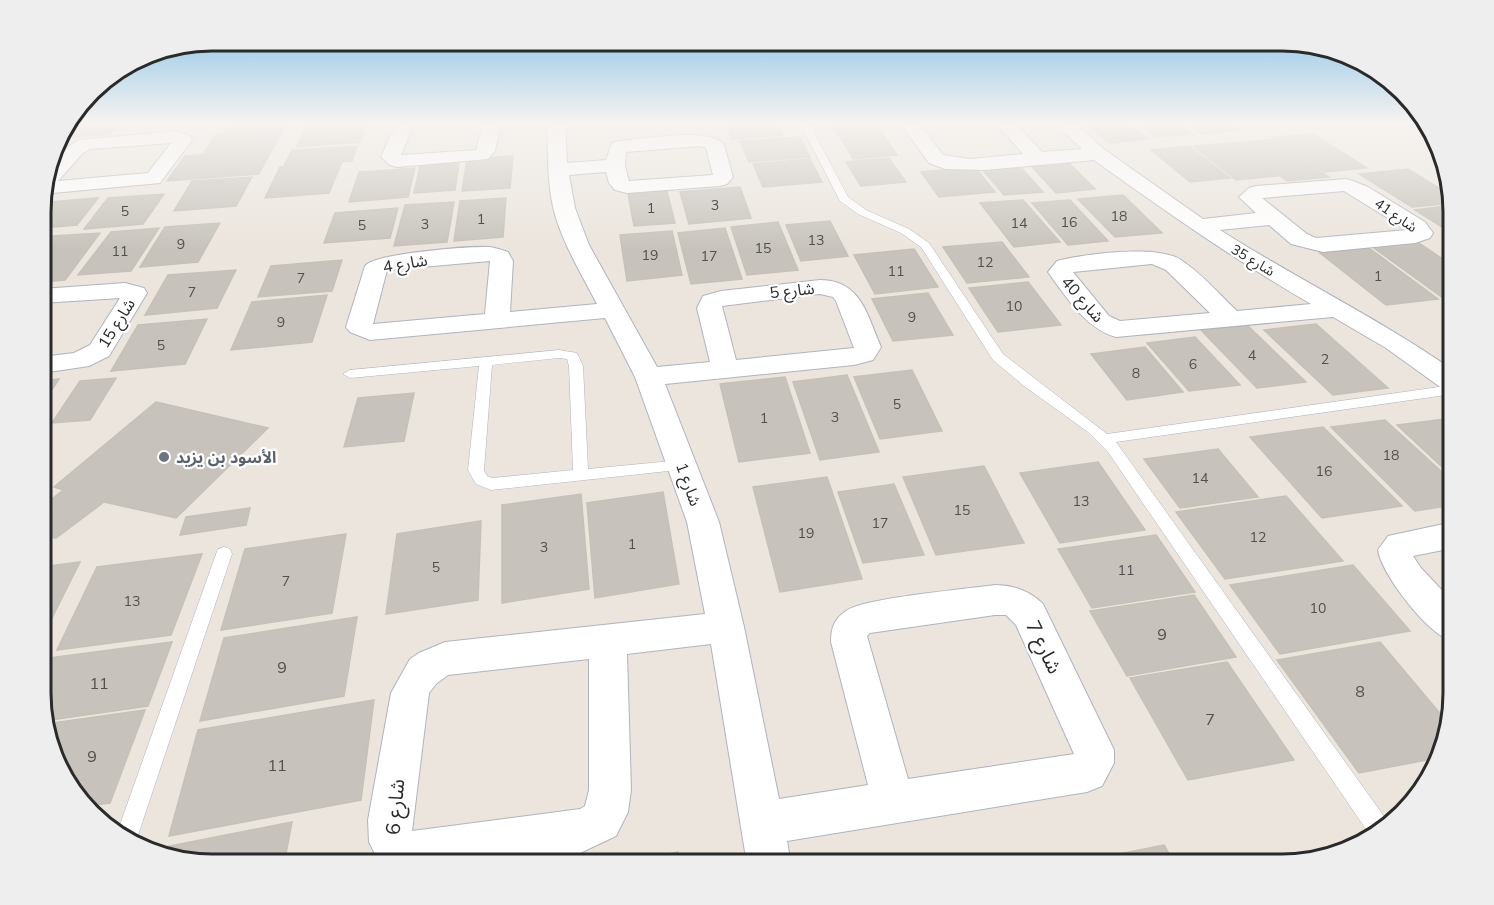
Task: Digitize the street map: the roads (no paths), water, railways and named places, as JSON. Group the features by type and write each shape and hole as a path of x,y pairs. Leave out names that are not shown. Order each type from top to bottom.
{"street":[{"path":"53,185 153,179 165,165"},
{"name":"شارع 1","path":"558,165 564,208 575,236 649,377 703,522 726,627 768,854"},
{"path":"558,170 613,165"},
{"path":"616,165 618,181 627,187 712,181 723,177 720,165"},
{"name":"شارع 35","path":"1114,165 1256,263 1395,342 1443,376"},
{"name":"شارع 41","path":"1346,185 1361,191 1417,227 1422,233 1415,236 1317,245 1299,238 1272,218 1252,202 1249,195 1256,192 1346,185"},
{"path":"1199,226 1272,218"},
{"name":"شارع 4","path":"497,320 502,261 500,257 490,254 381,264 374,270 359,327 370,332 613,310"},
{"name":"شارع 40","path":"1230,318 1174,265 1163,259 1152,257 1061,268 1060,272 1100,321 1116,329 1339,309"},
{"name":"شارع 5","path":"649,377 725,370 854,357 864,354 868,347 848,301 837,289 820,287 721,298 712,301 709,308 725,370"},
{"name":"شارع 15","path":"51,295 125,290 135,293 94,356 72,363 51,364"},
{"path":"1443,537 1400,545 1395,550 1394,556 1401,568 1443,614"},
{"name":"شارع 7","path":"763,823 894,804 1087,772 1094,764 1095,755 1092,746 1030,615 1022,606 1007,600 995,600 868,618 860,620 849,630 849,642 894,804"},
{"name":"شارع 6","path":"608,641 609,808 598,825 580,831 417,854 398,852 392,847 389,836 390,820 410,693 422,670 431,664 445,659 726,627"}],"lane":[{"path":"826,165 844,199 862,212 905,231 925,245 998,357 1012,370 1105,439 1121,457 1376,824"},
{"path":"350,374 559,354 572,356 581,475"},
{"path":"486,361 476,470 481,480 491,484 682,465"},
{"path":"1105,439 1443,390"},
{"path":"129,830 224,554"}],"place":[{"name":"الأسود بن يزيد","path":"164,457"}]}
